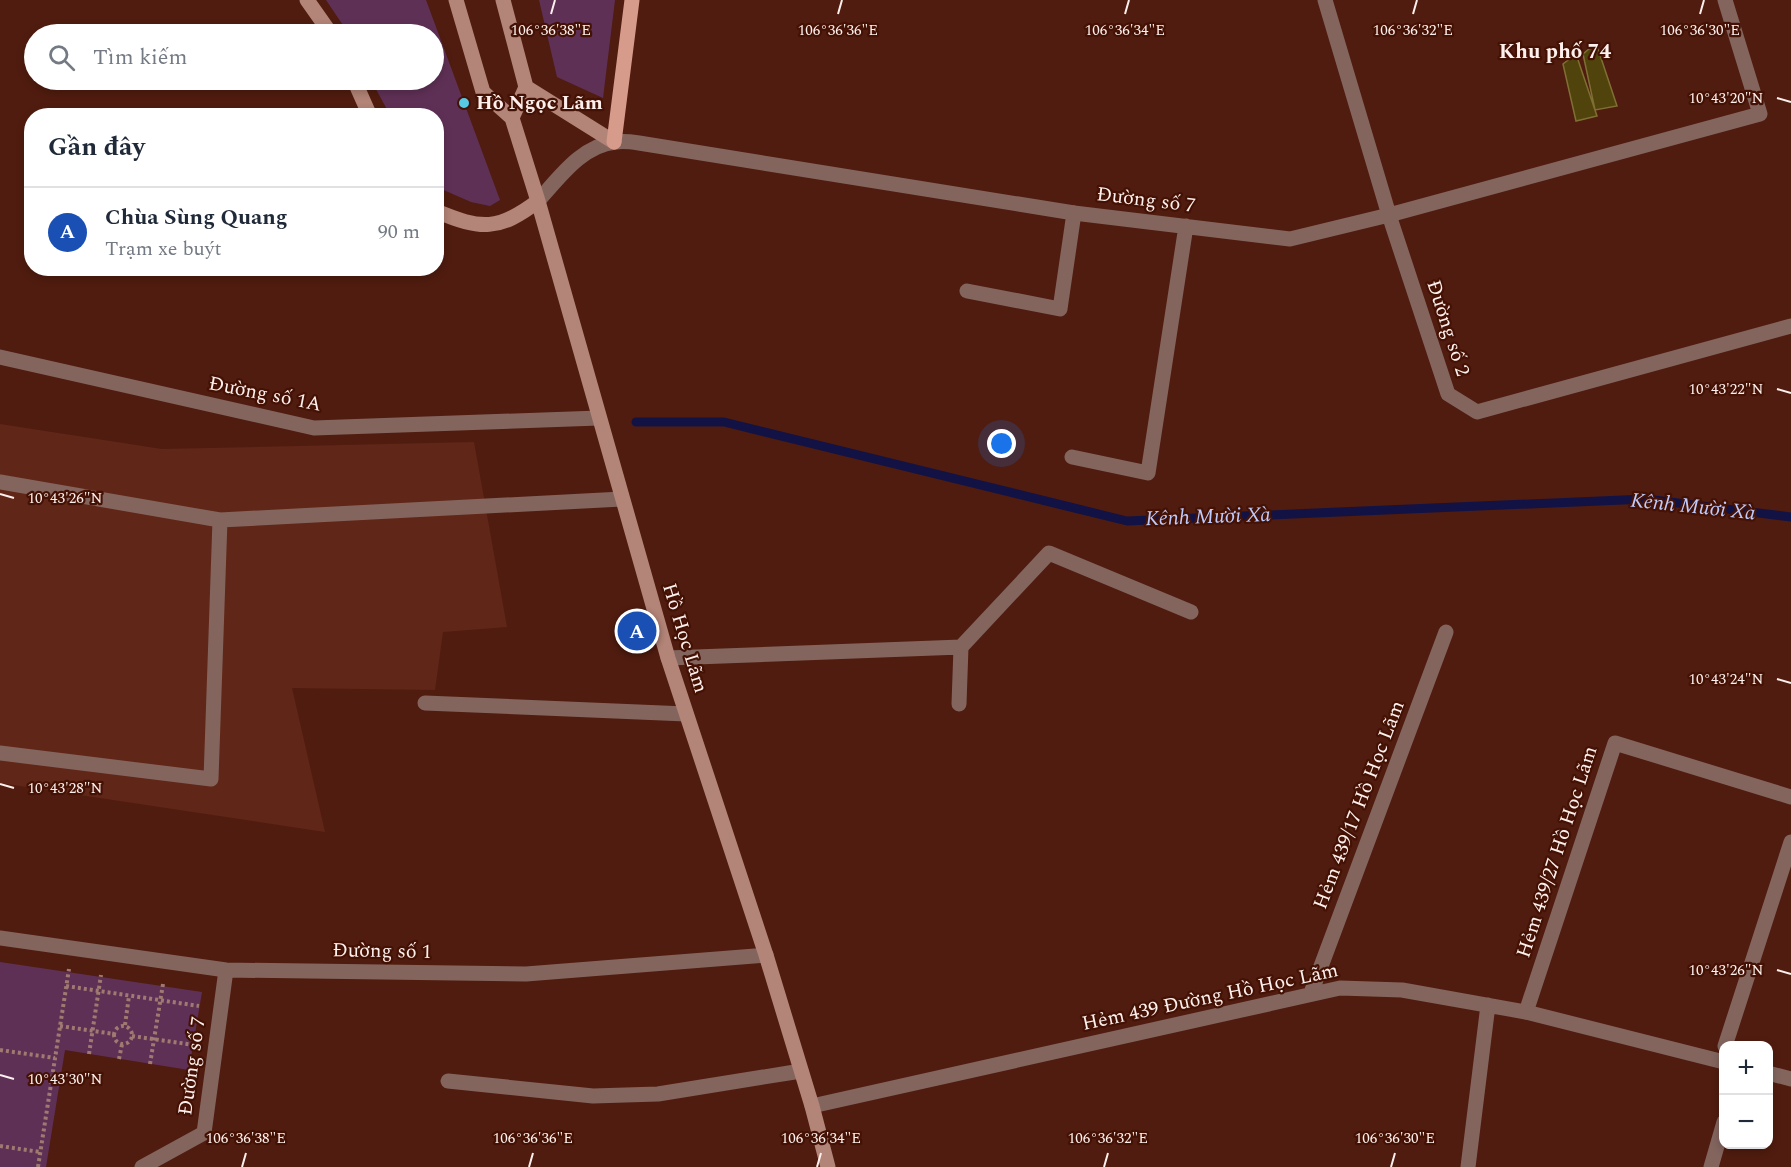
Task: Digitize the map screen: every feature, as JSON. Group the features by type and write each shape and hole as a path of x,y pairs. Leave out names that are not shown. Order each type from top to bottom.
{"main road":[{"path":"307,0 324,24"},
{"path":"456,0 483,92 513,118 526,87 503,0"},
{"path":"526,87 614,142 632,0"},
{"path":"358,90 366,108"},
{"name":"Hồ Học Lãm","path":"513,118 668,658 766,955 828,1167"},
{"path":"444,214 463,222 491,225 518,217 538,201"}],"street":[{"name":"Đường số 2","path":"1325,0 1389,215 1448,394 1477,411 1791,326"},
{"name":"Đường số 7","path":"538,201 569,167 588,151 614,142 651,144 1074,213 1290,238 1389,215 1760,114 1725,0"},
{"path":"967,291 1060,309 1074,213"},
{"path":"1072,457 1148,473 1186,226"},
{"name":"Đường số 1A","path":"0,357 314,428 599,418"},
{"path":"0,482 220,520 622,499"},
{"path":"0,753 211,779 220,520"},
{"path":"959,704 961,647 1049,553 1191,612"},
{"name":"Hẻm 439/17 Hồ Học Lãm","path":"1311,993 1446,632"},
{"path":"668,658 961,647"},
{"path":"425,703 686,714"},
{"name":"Hẻm 439/27 Hồ Học Lãm","path":"1526,1012 1615,743 1791,797"},
{"path":"1727,1041 1791,843"},
{"name":"Đường số 1","path":"0,938 226,970 526,974 766,955"},
{"name":"Đường số 7","path":"142,1167 204,1134 226,970"},
{"name":"Hẻm 439 Đường Hồ Học Lãm","path":"812,1106 1340,988 1402,990 1488,1005 1719,1057"},
{"path":"1468,1167 1488,1005"},
{"path":"448,1081 593,1096 647,1094 801,1071"},
{"path":"1773,1075 1791,1079"},
{"path":"1711,1167 1719,1139"}],"path":[{"path":"38,1167 72,948"},
{"path":"89,1054 104,952"},
{"path":"150,1064 166,961"},
{"path":"66,986 200,1006"},
{"path":"124,1025 129,996"},
{"path":"124,1025 130,1029 132,1036 128,1042 122,1044 117,1042 114,1034 117,1028 124,1025"},
{"path":"60,1026 114,1034"},
{"path":"132,1036 215,1048"},
{"path":"119,1059 122,1044"},
{"path":"0,1050 55,1058"},
{"path":"0,1146 40,1152"}],"shaded area":[{"path":"326,0 426,0 435,24 342,24"},
{"path":"539,0 615,0 603,98 557,77"},
{"path":"444,49 500,200 490,206 471,202 444,190 444,108 386,108 376,90 444,90"},
{"path":"0,424 162,449 474,442 507,627 443,632 435,690 292,688 325,832 0,783"},
{"path":"0,962 202,992 189,1070 65,1050 46,1167 0,1167"}],"building":[{"path":"1596,43 1617,106 1595,110 1583,54"},
{"path":"1576,54 1597,116 1576,121 1563,64"}],"waterway":[{"name":"Kênh Mười Xà","path":"636,422 724,422 1127,521 1646,499 1791,517"}],"place":[{"name":"Hồ Ngọc Lãm","path":"464,103"},
{"name":"Chùa Sùng Quang","path":"637,631"}],"district":[{"name":"Khu phố 74","path":"1555,52"}]}
